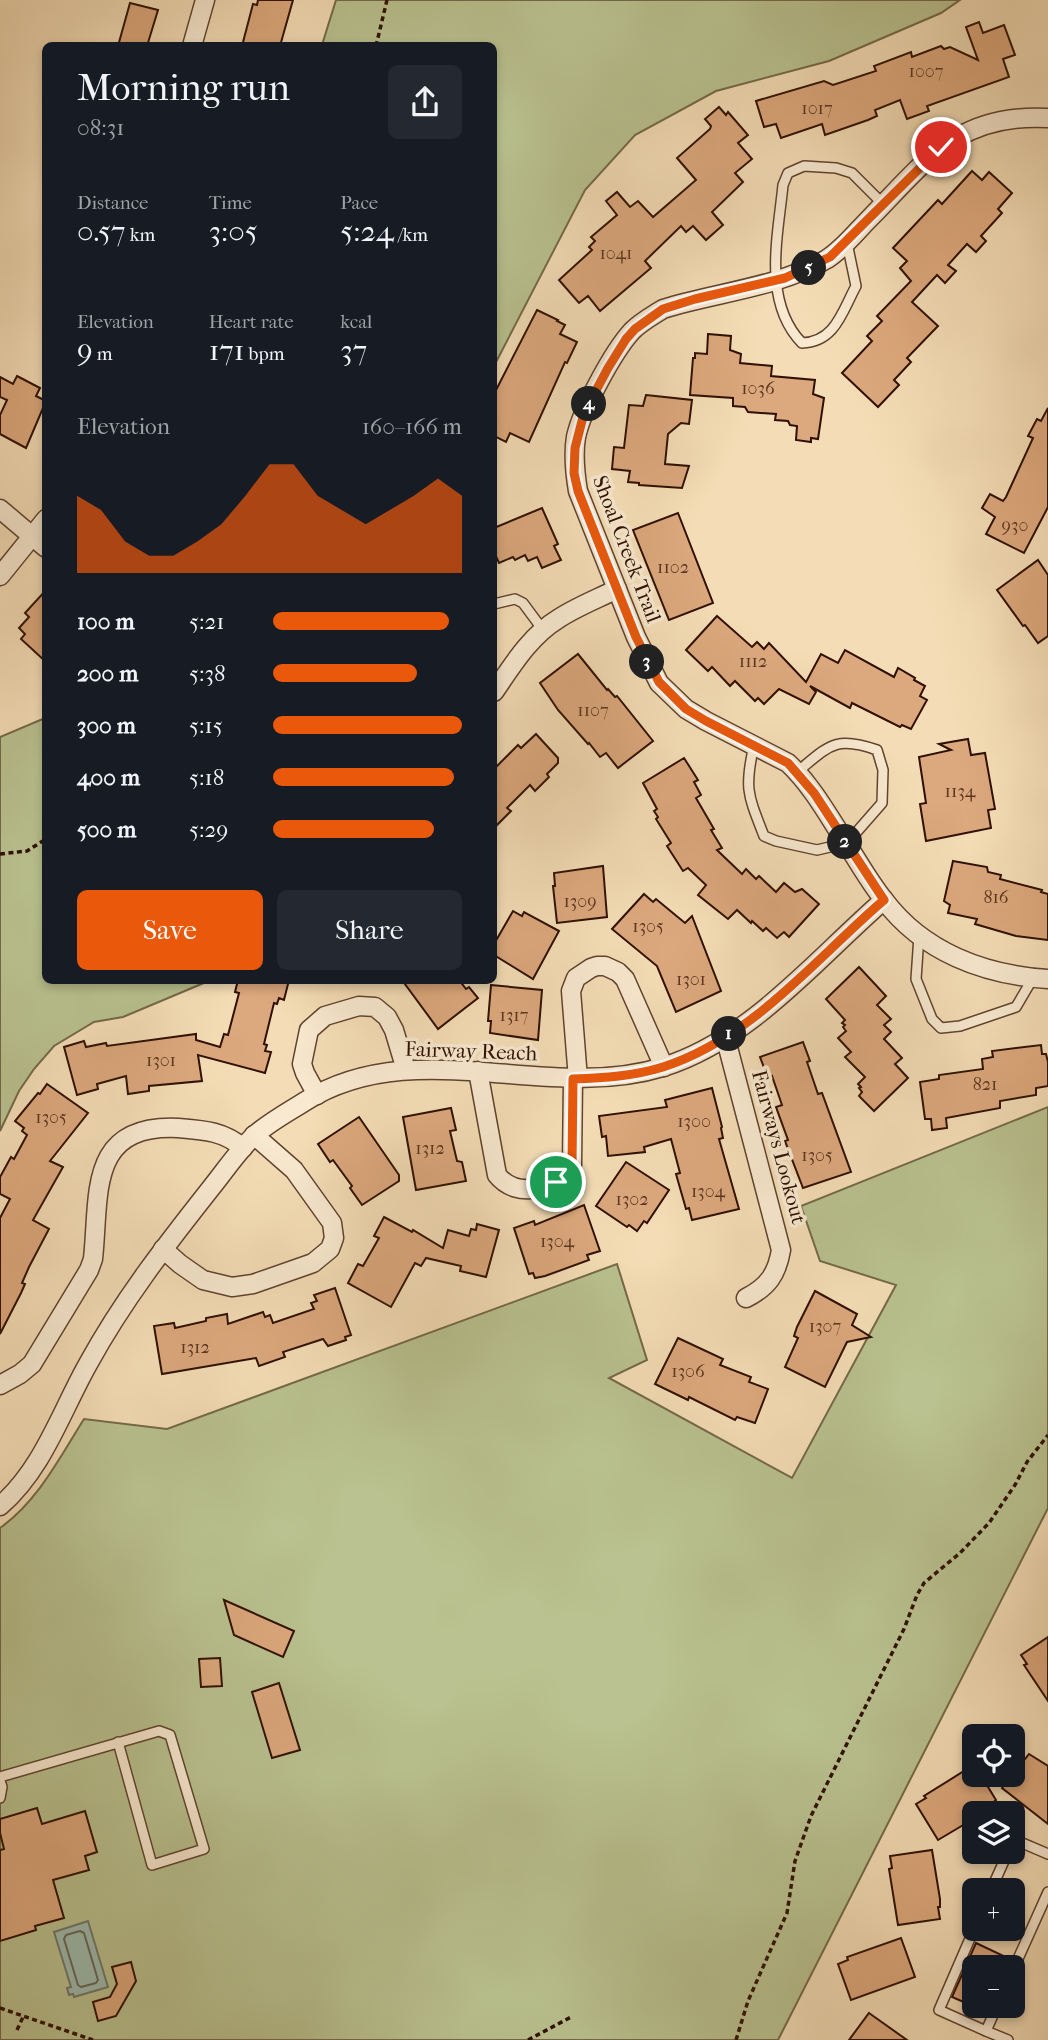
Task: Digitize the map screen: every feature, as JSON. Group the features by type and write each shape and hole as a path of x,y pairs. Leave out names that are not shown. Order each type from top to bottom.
{"street":[{"path":"193,42 205,0"},
{"name":"Shoal Creek Trail","path":"1040,979 1001,974 971,964 919,936 884,900 847,843 788,763 706,721 668,694 649,666 578,491 574,473 576,435 584,413 626,339 648,318 663,309 775,281 811,267 830,257 941,147 969,130 1006,118 1048,118"},
{"path":"0,509 39,543 0,576"},
{"path":"497,688 524,650 543,630 558,618 617,589"},
{"name":"Fairway Reach","path":"0,1506 24,1483 35,1466 88,1364 130,1293 163,1249 249,1142 317,1094 357,1079 406,1070 478,1071 576,1079 614,1078 664,1067 725,1036 760,1013 884,900"},
{"path":"478,1071 497,1175 517,1190 530,1190 556,1182 564,1177 572,1165 576,1079 571,991 580,974 597,966 605,966 625,979 664,1067"},
{"path":"317,1094 302,1064 309,1030 325,1017 359,1006 375,1006 387,1017 394,1030 406,1070"},
{"name":"Fairways Lookout","path":"725,1036 781,1250 779,1265 772,1280 759,1292 746,1298"},
{"path":"0,1385 32,1364 89,1270 93,1259 101,1173 108,1156 118,1144 139,1131 155,1127 211,1130 249,1142 294,1170 326,1213 334,1230 330,1249 313,1263 253,1284 232,1287 203,1280 163,1249"}],"lane":[{"path":"846,242 856,286 830,334 817,342 802,343 789,329 775,281 783,185 788,173 804,166 836,168 852,173 883,204"},
{"path":"497,603 515,599 523,603 543,630"},
{"path":"754,745 747,775 748,793 764,836 817,850 847,843 882,803 883,770 877,750 856,742 831,744 797,772"},
{"path":"919,936 916,979 932,1019 942,1028 960,1026 1016,1007 1040,979"},
{"path":"0,1798 0,1779 118,1742 159,1731 170,1735 204,1849 152,1865 118,1742"},
{"path":"1025,1844 1048,1854"},
{"path":"1020,1955 1048,1892"},
{"path":"969,1941 939,2010 1008,2040"},
{"path":"986,2031 992,2018"}],"path":[{"path":"377,42 387,0"},
{"path":"0,854 27,851 42,842"},
{"path":"736,2040 748,2001 787,1913 795,1861 811,1816 904,1629 923,1583 960,1553 989,1523 1027,1462 1048,1435"},
{"path":"0,2008 93,2040"},
{"path":"528,2040 573,2016"},
{"path":"17,2030 23,2017"}],"green space":[{"path":"336,0 960,0 941,13 829,61 716,91 635,135 585,190 497,360 497,42 323,42"},
{"path":"42,719 42,984 201,984 123,1017 94,1022 54,1046 19,1091 0,1131 0,737"},
{"path":"1048,1107 1048,1508 778,2040 0,2040 0,1528 37,1492 84,1419 167,1429 617,1264 647,1360 609,1378 792,1478 896,1285 820,1261 801,1206"}],"water":[{"path":"88,1921 108,1987 74,1997 73,1994 69,1995 67,1988 71,1987 54,1932"}],"building":[{"path":"258,0 293,0 281,42 243,42 253,4 257,5"},
{"path":"130,3 158,10 148,42 119,42"},
{"path":"979,22 983,33 1004,25 1015,55 1003,59 1009,77 927,106 929,111 907,119 900,100 875,110 877,116 825,135 822,124 781,138 776,124 764,127 756,101 824,81 833,85 876,71 874,66 911,52 912,57 941,46 944,49 950,47 978,60 966,27"},
{"path":"719,107 726,115 728,112 748,135 738,143 752,159 735,173 743,182 712,212 723,225 706,240 693,226 686,232 681,226 645,261 651,268 600,311 588,296 579,303 559,280 592,250 589,247 595,241 591,237 617,215 606,201 617,192 630,207 638,201 653,217 696,180 677,158 710,129 711,126 705,119"},
{"path":"972,171 982,180 989,172 1012,193 998,209 1002,213 981,236 986,241 976,252 967,244 948,265 956,271 945,283 937,275 912,302 938,326 907,358 911,362 894,380 899,385 878,407 842,373 872,341 867,336 882,321 877,316 911,281 900,268 907,261 893,248 938,200 942,204"},
{"path":"537,310 565,325 560,334 577,342 567,363 565,362 529,442 510,433 506,442 497,438 497,388"},
{"path":"708,334 731,336 730,350 741,354 740,363 772,366 771,376 815,380 813,394 824,398 818,439 811,438 811,442 796,440 797,426 790,425 788,421 775,420 776,414 748,412 745,407 733,406 733,398 690,395 693,358 695,353 707,354"},
{"path":"17,376 40,388 36,396 42,399 42,410 26,448 0,434 0,415 7,400 0,397 0,377 13,384"},
{"path":"646,395 692,400 689,424 681,423 668,434 665,464 689,466 682,488 639,485 628,482 630,471 612,469 614,447 624,448 629,405 643,406"},
{"path":"1048,408 1048,507 1024,553 986,534 995,517 982,508 990,494 1003,501 1006,497 1033,438 1028,436 1037,419 1041,421"},
{"path":"542,508 558,544 554,546 561,560 542,568 537,557 528,561 525,555 499,563 497,527"},
{"path":"678,513 713,603 669,620 633,530"},
{"path":"1038,560 1048,575 1048,636 1038,643 997,590"},
{"path":"42,594 42,658 21,639 25,634 19,628 29,617 25,613"},
{"path":"717,616 752,647 757,642 764,649 769,643 806,682 821,654 838,663 845,650 894,677 898,668 915,678 914,680 925,686 920,696 927,700 911,729 902,725 900,727 852,703 850,708 810,686 816,692 809,704 779,689 764,704 758,698 755,701 735,681 730,686 712,667 708,671 686,650"},
{"path":"578,654 607,690 617,696 653,741 618,768 606,753 600,757 588,744 558,710 540,683"},
{"path":"536,734 558,758 558,763 535,791 530,785 507,808 511,811 497,825 497,766 518,745 521,748"},
{"path":"968,739 971,755 985,753 995,809 988,810 991,828 926,841 920,804 926,803 919,757 951,750 939,744"},
{"path":"684,758 698,780 694,782 701,795 696,798 722,848 717,850 742,874 746,869 756,879 759,876 776,892 784,883 795,892 802,889 819,904 789,937 784,932 777,938 766,928 763,931 737,910 728,919 698,895 706,885 688,868 683,871 667,846 671,843 656,819 658,817 654,811 657,809 643,783"},
{"path":"953,861 987,867 988,872 1001,875 1000,879 1048,894 1048,940 1016,936 975,924 977,919 948,913 950,905 944,901"},
{"path":"603,866 607,917 557,923 554,873"},
{"path":"644,894 653,902 656,899 685,923 692,916 721,991 676,1012 657,966 612,929"},
{"path":"513,911 522,916 524,912 559,931 533,979 497,957 497,939"},
{"path":"859,967 886,996 877,1005 891,1019 884,1025 891,1032 884,1039 902,1058 895,1064 908,1078 874,1111 859,1096 862,1092 858,1084 865,1077 845,1057 851,1052 838,1038 846,1031 842,1023 845,1020 826,999"},
{"path":"237,984 288,984 284,1000 279,998 277,1004 274,1003 264,1044 267,1045 265,1051 271,1052 265,1073 198,1055 202,1081 149,1086 149,1091 128,1094 126,1076 97,1084 98,1089 77,1095 64,1047 84,1041 86,1047 106,1043 107,1046 196,1034 196,1040 220,1047 224,1034 228,1035 239,993 235,992"},
{"path":"405,984 462,984 466,989 469,987 478,998 438,1029"},
{"path":"491,985 542,990 538,1040 490,1033 491,1021 488,1021"},
{"path":"803,1042 818,1094 822,1093 851,1172 803,1188 785,1141 788,1140 776,1107 782,1105 772,1076 768,1078 760,1057"},
{"path":"1041,1045 1042,1054 1046,1054 1048,1062 1048,1086 1036,1088 1036,1095 1000,1101 1000,1108 946,1118 947,1128 932,1130 931,1119 925,1119 920,1082 939,1079 939,1075 983,1069 982,1059 993,1057 992,1051"},
{"path":"47,1084 88,1113 50,1161 63,1167 33,1220 49,1229 0,1334 0,1218 10,1199 0,1194 0,1177 27,1135 22,1131 24,1128 15,1121"},
{"path":"712,1088 722,1127 723,1138 719,1139 739,1209 692,1220 676,1174 680,1173 671,1139 644,1147 645,1152 608,1156 606,1136 602,1137 599,1116 667,1107 665,1100"},
{"path":"451,1108 456,1130 450,1131 457,1161 462,1162 466,1181 416,1190 403,1117"},
{"path":"359,1117 399,1175 399,1181 362,1205 350,1188 352,1186 318,1144"},
{"path":"626,1162 669,1190 647,1223 644,1221 637,1231 596,1206"},
{"path":"584,1205 600,1251 587,1255 589,1260 545,1276 535,1278 533,1273 529,1274 514,1228 534,1221 535,1225"},
{"path":"384,1217 443,1248 448,1230 469,1236 471,1229 476,1230 477,1224 499,1230 486,1277 460,1271 461,1266 426,1258 421,1266 415,1263 391,1307 348,1283 358,1264 363,1266 379,1238 374,1236"},
{"path":"335,1288 351,1335 345,1337 346,1340 328,1346 323,1339 283,1352 285,1357 259,1366 256,1358 162,1374 154,1326 174,1323 175,1328 227,1314 228,1324 263,1312 265,1317 270,1315 273,1323 314,1309 311,1303 317,1301 314,1295"},
{"path":"815,1291 857,1314 852,1325 871,1337 847,1342 825,1387 785,1367 798,1338 794,1336 797,1327"},
{"path":"678,1338 723,1359 720,1365 751,1377 749,1382 768,1389 755,1423 737,1417 735,1420 655,1384"},
{"path":"224,1600 294,1631 283,1657 234,1635"},
{"path":"1048,1637 1048,1701 1024,1665 1027,1664 1021,1655"},
{"path":"220,1658 222,1686 201,1687 199,1659"},
{"path":"279,1683 300,1750 272,1758 252,1692"},
{"path":"1029,1754 1048,1766 1048,1824 1025,1806 1025,1801 1019,1801 1002,1788 1025,1787 1025,1759"},
{"path":"962,1772 962,1787 988,1787 996,1800 962,1801 962,1826 938,1840 916,1804 926,1798 924,1796"},
{"path":"37,1808 42,1824 85,1811 97,1852 85,1856 89,1870 53,1880 64,1918 35,1926 36,1930 0,1941 0,1850 4,1849 0,1819"},
{"path":"932,1850 940,1899 940,1919 898,1925 889,1869 892,1868 890,1856"},
{"path":"901,1938 915,1977 851,2000 838,1964 848,1960 847,1957"},
{"path":"976,1943 1002,1955 971,1955"},
{"path":"131,1962 136,1981 116,2016 98,2021 93,2002 110,1997 117,1984 112,1967"},
{"path":"962,1974 962,2001 952,1997"},
{"path":"869,2013 907,2040 849,2040"}],"route":[{"path":"556,1182 564,1177 572,1165 573,1079 614,1078 664,1067 698,1052 760,1013 884,900 814,793 788,763 686,709 668,694 649,666 578,491 574,473 575,448 576,435 584,413 626,339 648,318 663,309 695,299 785,278 830,257 941,147"}]}
